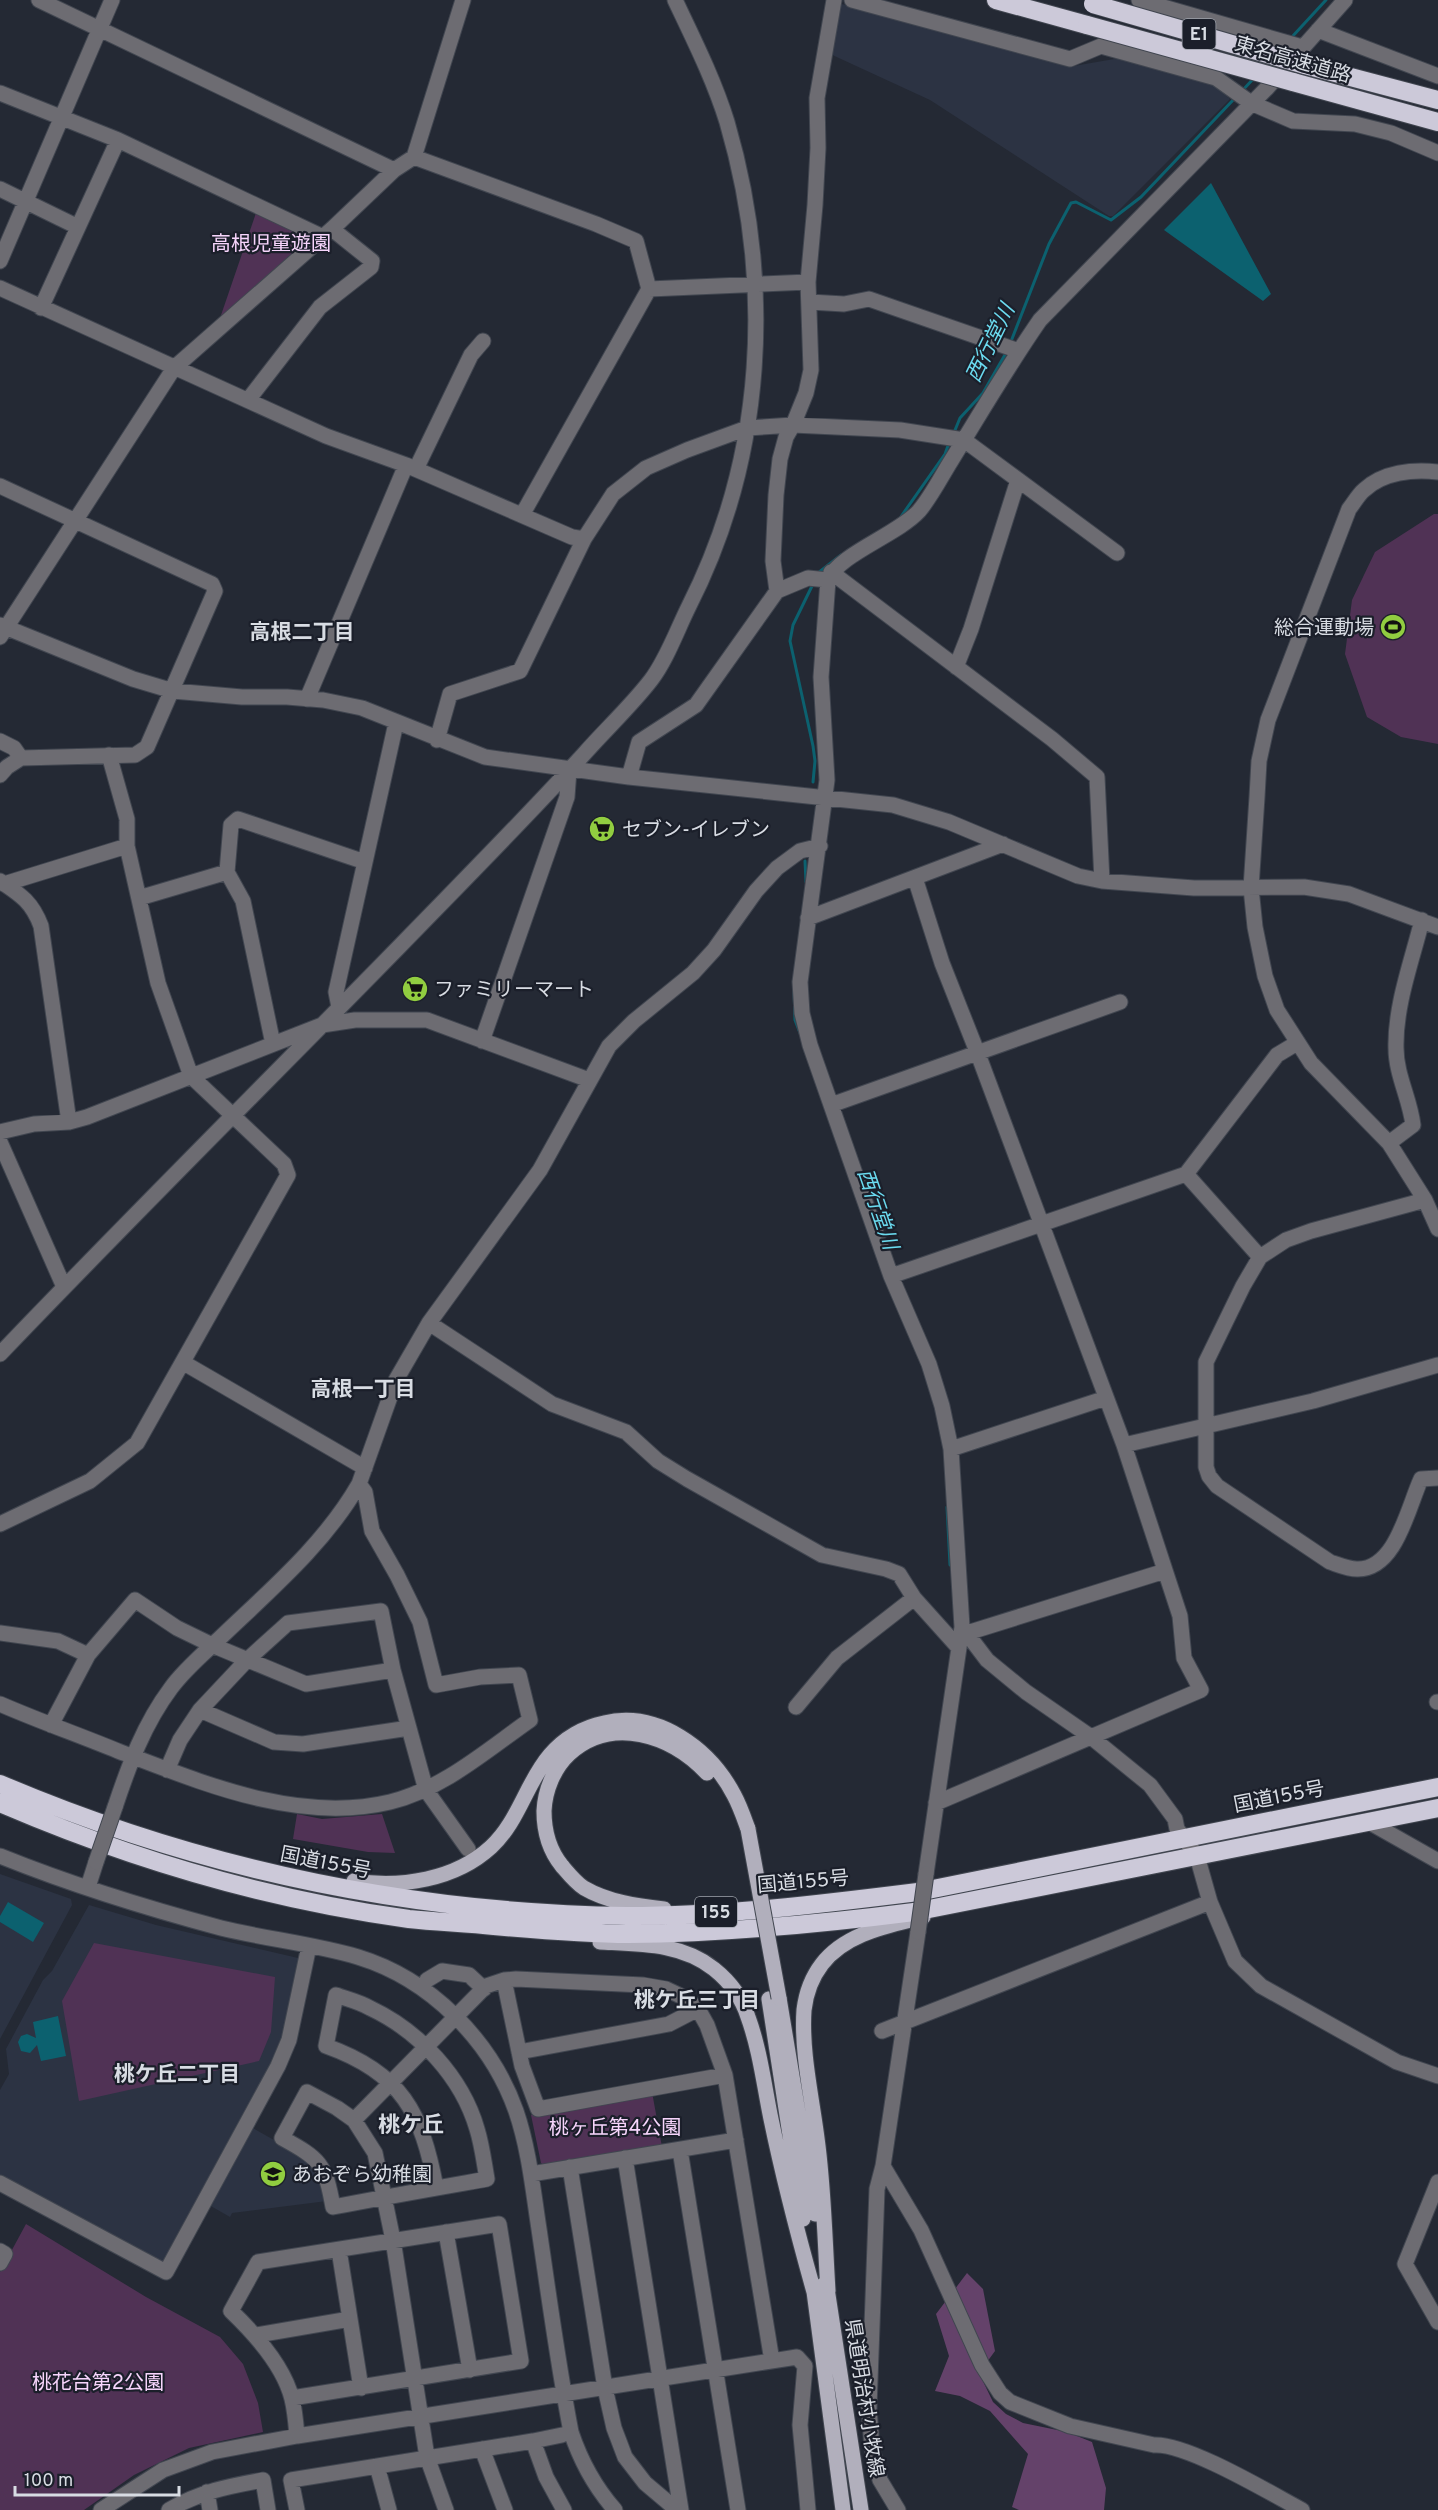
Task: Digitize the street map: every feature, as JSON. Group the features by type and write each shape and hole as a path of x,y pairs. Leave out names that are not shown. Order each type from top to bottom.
{"highway":[{"name":"東名高速道路","path":"996,0 1438,122"},
{"name":"東名高速道路","path":"1086,2 1296,50 1438,100"},
{"name":"国道155号","path":"0,1785 59,1809 188,1852 291,1880 408,1901 483,1909 629,1916 703,1913 918,1892 1438,1787"},
{"name":"国道155号","path":"0,1803 49,1824 173,1867 284,1896 410,1918 540,1930 628,1934 693,1932 848,1921 914,1912 1438,1808"}],"main road":[{"path":"188,1852 300,1874 372,1884 407,1883 440,1876 468,1864 492,1846 512,1822 539,1769 561,1744 585,1729 625,1720 639,1720 662,1727 696,1748 729,1786 743,1830 744,1852 774,1998 821,2292"},
{"path":"703,1913 648,1907 612,1900 583,1888 555,1857 547,1841 544,1806 552,1777 561,1762 573,1750 601,1735 625,1732 655,1738 687,1755 712,1779 743,1830"},
{"path":"821,2292 819,2149 804,2026 807,1992 813,1978 830,1954 846,1942 872,1930 1046,1886"},
{"path":"540,1930 575,1940 668,1948 699,1959 728,1982 748,2016 758,2048 787,2191 821,2292"},
{"name":"県道明治村小牧線","path":"821,2292 843,2510"},
{"name":"県道明治村小牧線","path":"821,2292 861,2510"}],"street":[{"path":"39,0 394,170"},
{"path":"0,261 112,0"},
{"path":"463,0 414,157 394,170 327,233 174,368 2,630 133,679 173,691 242,698 307,699 362,708 484,758 629,777 892,805 949,822 1078,876 1102,881 1162,887 1304,887 1349,894 1438,927"},
{"path":"0,1354 533,810 652,678 707,570 740,470 754,376 756,284 752,238 743,185 726,119 700,51 675,0"},
{"path":"777,591 772,561 776,495 786,437 806,393 811,370 808,282 818,160 817,98 834,0"},
{"path":"852,0 1070,59 1101,46 1216,78 1243,97 1293,121 1355,124 1391,133 1438,153"},
{"path":"1139,0 1184,6 1296,50"},
{"path":"629,777 639,742 696,705 777,591 808,578 830,576 857,553 892,534 919,511 956,438 1012,349 1243,97 1267,88 1296,50 1345,0"},
{"path":"1165,64 1184,6"},
{"path":"1318,30 1438,76"},
{"path":"0,93 62,116 327,233 372,261 371,267 321,307 248,400"},
{"path":"41,308 118,140"},
{"path":"414,157 636,241 649,289 522,515"},
{"path":"0,189 78,227"},
{"path":"649,289 808,282"},
{"path":"0,288 326,436 411,467 572,537 584,539"},
{"path":"810,302 843,304 869,299 1012,349"},
{"path":"307,699 411,467 471,355 483,341"},
{"path":"436,740 450,694 520,671 584,539 613,494 646,468 747,428 793,425 900,430 956,438 1018,480 1117,553"},
{"path":"1437,1222 1389,1143 1311,1063 1277,1010 1265,976 1255,927 1251,888 1259,761 1268,720 1349,510 1364,489 1383,478 1408,471 1438,472"},
{"path":"956,667 971,629 1018,480"},
{"path":"0,486 212,584 215,591 147,747 135,755 21,758 7,767 0,775"},
{"path":"830,576 1052,739 1096,777 1102,881"},
{"path":"830,576 822,677 826,799 810,849 808,918 800,982 802,1013 831,1105 891,1276 929,1364 942,1406 951,1449 964,1630 958,1647 918,1932 883,2166 877,2189 869,2408 872,2448 880,2480 898,2510"},
{"path":"339,1007 336,992 396,723"},
{"path":"0,741 14,748 21,758"},
{"path":"0,1524 90,1480 137,1443 288,1175 284,1164 191,1076 158,982 127,846 128,819 110,755"},
{"path":"482,1041 567,797 569,770"},
{"path":"273,1044 243,901 227,872 231,825 238,819 365,862"},
{"path":"808,918 1003,844"},
{"path":"2,883 127,846"},
{"path":"88,1887 132,1756 153,1714 172,1686 316,1545 359,1484 396,1380 429,1323 540,1170 609,1046 634,1021 693,973 714,950 756,891 777,868 810,849"},
{"path":"139,898 227,872"},
{"path":"915,878 942,963 1124,1445 1180,1617 1184,1658 1201,1690 936,1803"},
{"path":"2,883 27,900 34,909 41,926 69,1122"},
{"path":"1389,1143 1413,1125 1400,1080 1396,1049 1397,1018 1422,920"},
{"path":"831,1105 1120,1002"},
{"path":"0,1132 34,1124 69,1122 322,1025 355,1020 427,1020 589,1080"},
{"path":"891,1276 1186,1174 1277,1055 1297,1043"},
{"path":"0,1142 64,1287"},
{"path":"1186,1174 1260,1257"},
{"path":"1425,1200 1311,1231 1286,1240 1260,1257 1243,1286 1206,1362 1206,1467 1216,1486 1330,1562 1360,1570 1376,1563 1390,1552 1421,1479 1438,1478"},
{"path":"429,1323 552,1404 626,1432 658,1461 822,1556 886,1569 899,1575 914,1598 958,1647"},
{"path":"184,1363 364,1468"},
{"path":"1124,1445 1312,1401 1438,1365"},
{"path":"951,1449 1106,1398"},
{"path":"0,1704 167,1770 269,1801 328,1810 391,1802 426,1790 453,1774 530,1720 519,1675 480,1677 436,1685 420,1622 372,1531 365,1492 359,1484"},
{"path":"964,1630 1165,1572"},
{"path":"796,1707 837,1658 914,1598"},
{"path":"51,1725 88,1654 135,1600 177,1628 212,1646 306,1684 393,1670"},
{"path":"167,1770 180,1740 200,1710 246,1660 288,1623 381,1611 393,1670 426,1790 468,1850"},
{"path":"964,1630 987,1660 1026,1692 1091,1737 1150,1785 1175,1819 1177,1829 1186,1838 1197,1856 1210,1902 1235,1962 1261,1986 1397,2062 1438,2076"},
{"path":"0,1633 58,1641 88,1654"},
{"path":"200,1710 274,1742 303,1744 409,1728"},
{"path":"1369,1822 1438,1861"},
{"path":"0,1856 137,1905 213,1925 359,1957 395,1972 424,1990 456,2017 488,2056 509,2093 521,2128 531,2174 571,2432 580,2460 595,2486 615,2510"},
{"path":"882,2031 1210,1902"},
{"path":"0,2183 166,2272 278,2066 289,2040 309,1946"},
{"path":"427,1980 442,1971 469,1975 484,1989"},
{"path":"504,1980 519,2052 538,2109 725,2075"},
{"path":"354,2120 484,1989 504,1980 643,1985 666,1989 685,1998 698,2009 707,2025 725,2075 772,2361"},
{"path":"436,2188 429,2148 409,2105 390,2082 372,2067 349,2054 326,2046 336,1995 370,2007 400,2025 426,2045 450,2075 472,2114 487,2179 436,2188 385,2197 333,2206 326,2177 318,2160 282,2138 307,2092 354,2120 375,2153 385,2197 393,2240 427,2457 446,2510"},
{"path":"519,2052 669,2024 698,2009"},
{"path":"531,2174 736,2140"},
{"path":"680,2150 738,2510"},
{"path":"625,2158 661,2379 679,2510"},
{"path":"883,2166 921,2230 982,2365 1000,2393 1010,2402 1070,2426 1154,2445 1164,2444 1221,2467 1302,2510"},
{"path":"570,2167 605,2388 614,2428 625,2457 645,2483 679,2510"},
{"path":"1437,2185 1405,2264 1438,2322"},
{"path":"292,2398 521,2361 499,2224 258,2262 231,2311 257,2335 284,2379 292,2398 297,2436"},
{"path":"446,2232 470,2370"},
{"path":"339,2250 361,2388"},
{"path":"0,2251 5,2254 0,2263"},
{"path":"257,2335 350,2319"},
{"path":"101,2510 163,2470 212,2452 297,2436 797,2357 805,2366 800,2425 808,2510"},
{"path":"297,2510 291,2480 562,2435"},
{"path":"533,2441 546,2477 564,2510"},
{"path":"482,2449 505,2510"},
{"path":"377,2466 389,2510"},
{"path":"169,2510 207,2492 263,2480 268,2510"},
{"path":"207,2492 210,2510"}],"shaded area":[{"path":"838,3 1068,67 1120,58 1215,85 1230,99 1113,216 1109,216 930,100 828,53"},
{"path":"0,1874 71,1899 72,1905 0,2039"},
{"path":"89,1905 156,1925 298,1958 300,1962 284,2040 166,2262 160,2263 0,2177 0,2090 9,2074 6,2049 43,1980 52,1971"},
{"name":"あおぞら幼稚園","path":"251,2127 313,2162 327,2201 232,2213 230,2217 209,2205"},
{"path":"967,2273 983,2289 995,2351 979,2373 993,2402 1006,2414 1023,2423 1067,2432 1092,2442 1106,2488 1104,2510 1019,2510 1012,2507 1028,2454 990,2411 960,2396 935,2391 949,2356 936,2314"}],"green space":[{"name":"高根児童遊園","path":"257,210 311,236 311,240 218,324"},
{"name":"総合運動場","path":"1434,514 1438,514 1438,744 1401,737 1367,717 1345,654 1352,600 1375,552"},
{"path":"297,1814 322,1819 382,1814 395,1853 368,1852 293,1839"},
{"path":"94,1943 275,1977 271,2032 259,2061 79,2101 62,2001"},
{"name":"桃ヶ丘第4公園","path":"652,2092 662,2147 545,2166 541,2163 531,2115"},
{"name":"桃花台第2公園","path":"26,2224 146,2297 220,2337 243,2364 258,2403 263,2432 189,2448 134,2475 84,2510 0,2510 0,2272"}],"water":[{"path":"1211,183 1271,294 1263,301 1164,230"},
{"path":"8,1902 44,1923 33,1942 0,1922 0,1916"},
{"path":"58,2016 66,2056 41,2061 37,2045 30,2053 21,2051 18,2042 21,2036 27,2034 36,2038 33,2022"}],"waterway":[{"name":"西行堂川","path":"1291,38 1326,0"},
{"name":"西行堂川","path":"1242,91 1254,78"},
{"name":"西行堂川","path":"1010,344 1049,244 1071,203 1076,202 1111,220 1141,197 1235,98"},
{"name":"西行堂川","path":"953,435 960,418 983,393 1006,353"},
{"name":"西行堂川","path":"900,518 945,454 949,443"},
{"name":"西行堂川","path":"818,573 841,555"},
{"name":"西行堂川","path":"813,584 793,625 790,641 813,746 815,761 813,782"},
{"name":"西行堂川","path":"805,861 806,882"},
{"name":"西行堂川","path":"794,990 795,1020 800,1033"},
{"name":"西行堂川","path":"947,1507 950,1565"}],"place":[{"name":"総合運動場","path":"1393,627"},
{"name":"セブン-イレブン","path":"602,829"},
{"name":"ファミリーマート","path":"415,989"},
{"name":"あおぞら幼稚園","path":"273,2174"}],"district":[{"name":"高根二丁目","path":"302,632"},
{"name":"高根一丁目","path":"363,1389"},
{"name":"桃ケ丘三丁目","path":"697,2000"},
{"name":"桃ケ丘二丁目","path":"177,2074"},
{"name":"桃ケ丘","path":"411,2124"}]}
